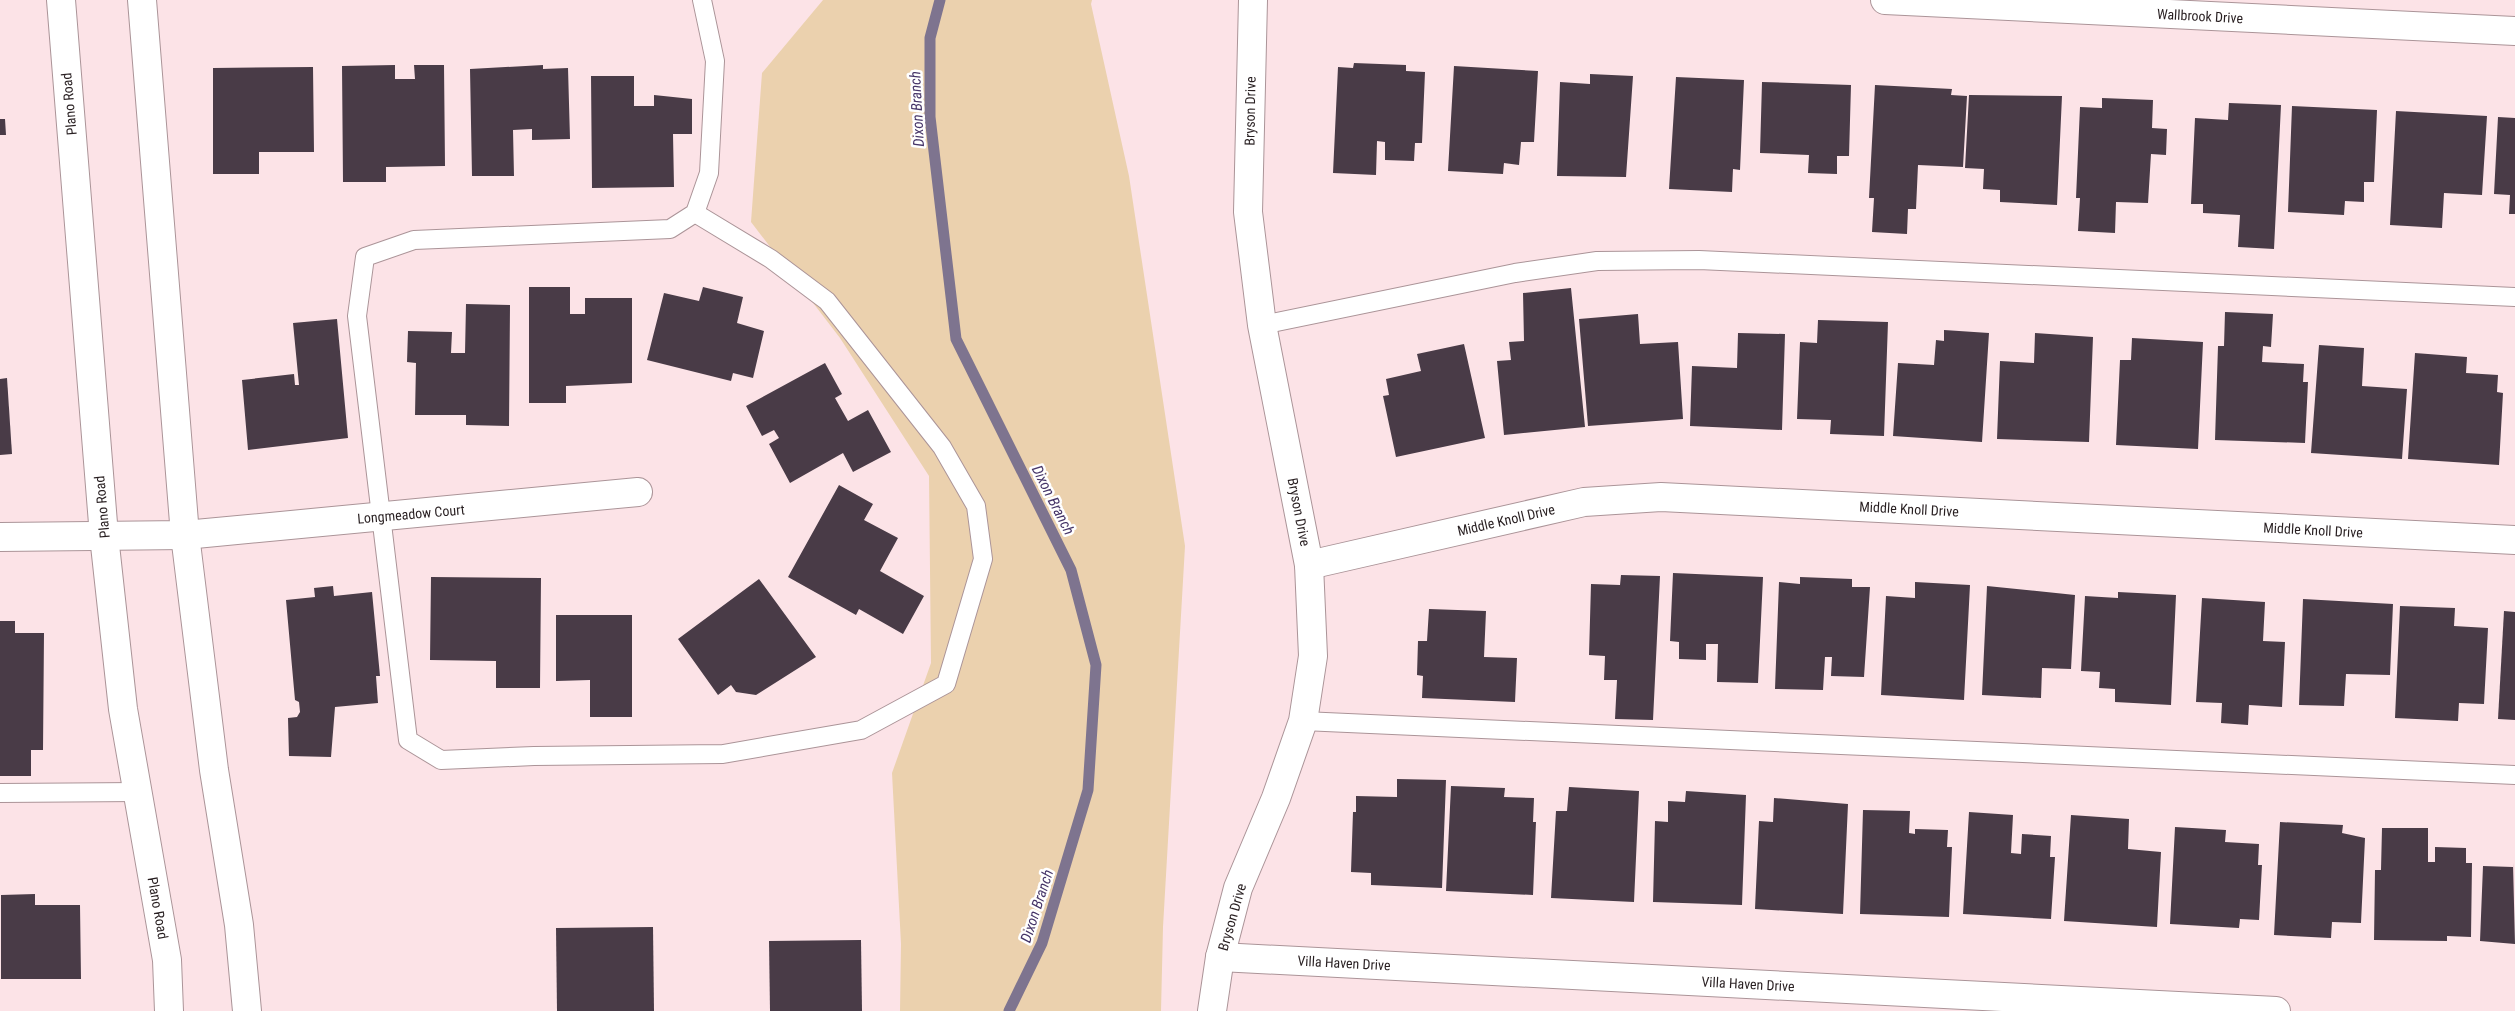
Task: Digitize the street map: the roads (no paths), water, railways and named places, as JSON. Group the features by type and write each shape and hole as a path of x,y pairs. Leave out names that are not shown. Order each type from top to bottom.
{"street":[{"name":"Plano Road","path":"61,0 104,536 122,709 139,792 166,960 169,1011"},
{"path":"142,0 185,535 214,770 239,925 247,1011"},
{"name":"Bryson Drive","path":"1212,1011 1220,956 1238,888 1276,798 1303,721 1313,656 1309,564 1262,325 1248,212 1253,0"},
{"name":"Wallbrook Drive","path":"1885,0 2515,31"},
{"name":"Longmeadow Court","path":"0,537 185,535 638,492"},
{"name":"Middle Knoll Drive","path":"1309,564 1584,502 1661,497 2515,540"},
{"name":"Villa Haven Drive","path":"1220,956 2276,1011"}],"lane":[{"path":"695,213 771,259 827,301 942,447 976,506 983,559 946,684 861,730 722,754 534,756 441,760 408,740 356,316 365,256 414,240 670,229 695,213 709,173 715,62 702,0"},
{"path":"1262,325 1515,272 1597,261 1700,260 2515,297"},
{"path":"1303,721 2515,775"},
{"path":"0,793 139,792"}],"waterway":[{"name":"Dixon Branch","path":"940,0 930,38 930,117 956,339 1071,570 1096,665 1088,790 1042,943 1009,1011"}]}
